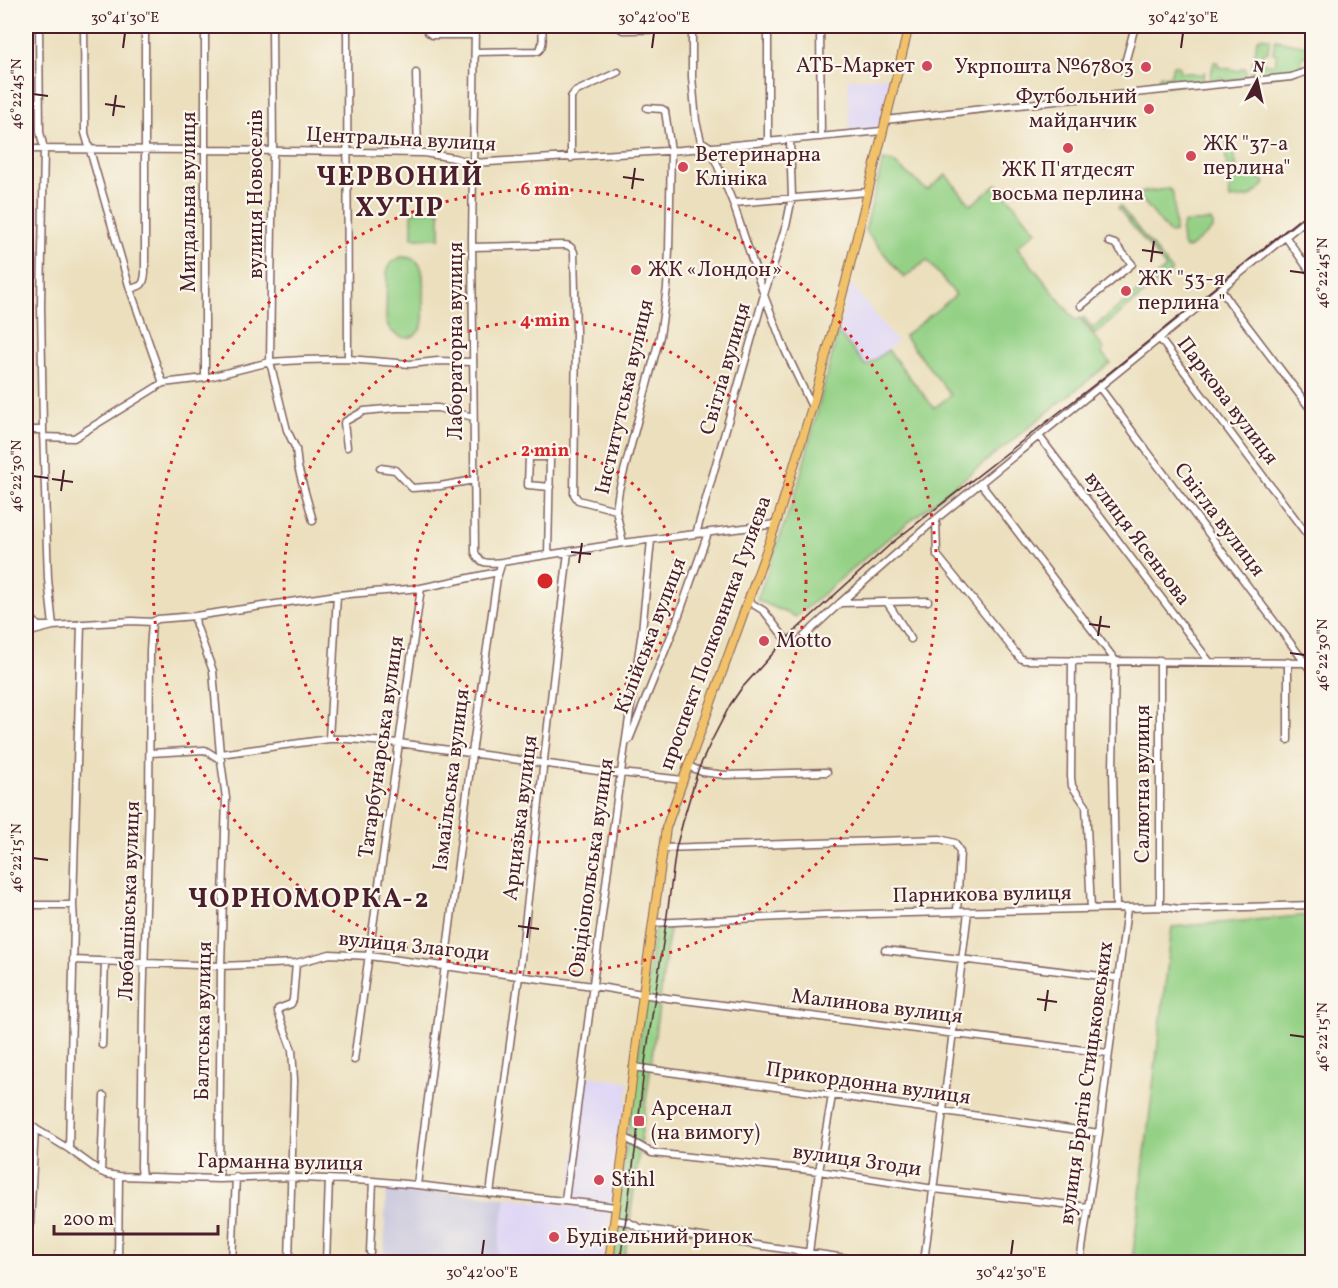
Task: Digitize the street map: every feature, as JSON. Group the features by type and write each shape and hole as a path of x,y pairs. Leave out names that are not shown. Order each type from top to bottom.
{"main road":[{"name":"проспект Полковника Гуляєва","path":"609,1263 666,828 776,524 812,407 909,26"}],"street":[{"path":"39,26 40,132 44,149 41,305 43,433 48,579 53,626"},
{"path":"84,26 84,126 130,289 164,383"},
{"path":"130,289 143,284 145,277 146,26"},
{"name":"Мигдальна вулиця","path":"205,26 205,378"},
{"name":"вулиця Новоселів","path":"272,26 270,362 287,430 296,449 298,467 313,521"},
{"path":"347,26 348,359"},
{"path":"426,26 432,35 475,35"},
{"name":"Лабораторна вулиця","path":"475,26 472,247 475,552 482,562 502,562"},
{"path":"475,52 538,51 542,46 542,26"},
{"path":"617,26 623,30 692,27"},
{"path":"768,26 768,142"},
{"path":"820,26 821,137"},
{"path":"1123,70 1135,26"},
{"name":"Світла вулиця","path":"692,27 692,77 696,121 701,141 710,147 733,203 764,295 696,534"},
{"path":"885,120 1291,77 1305,72 1312,67 1312,63"},
{"path":"571,158 571,97 575,92 618,72"},
{"path":"416,73 418,153"},
{"name":"Інститутська вулиця","path":"623,543 616,510 621,478 661,326 669,250 671,151 665,111 647,108"},
{"name":"Центральна вулиця","path":"26,149 418,153 454,158 473,164 671,151 882,131"},
{"path":"790,140 791,198 788,222 764,295 785,350 812,407"},
{"path":"733,203 868,192"},
{"path":"748,601 764,611 787,641 793,644 798,642 936,519 1312,215"},
{"path":"1285,236 1312,274"},
{"path":"1081,306 1132,264 1115,244 1109,242"},
{"path":"472,247 564,245 570,246 574,252 576,331 574,494 578,500 616,510"},
{"path":"1221,289 1312,411"},
{"name":"Паркова вулиця","path":"1160,339 1312,541"},
{"path":"26,430 74,438 164,383 205,378 270,362 348,359 410,364 472,362"},
{"name":"Світла вулиця","path":"1100,388 1312,672"},
{"path":"347,447 344,423 364,411 438,408 473,417"},
{"name":"вулиця Ясеньова","path":"1039,436 1209,661"},
{"path":"548,555 550,487 549,457 529,457 528,485 550,487"},
{"path":"380,468 395,470 412,488 474,480"},
{"path":"981,484 1115,660 1113,771 1116,908"},
{"path":"936,519 937,555 1020,658 1024,660 1305,663"},
{"path":"502,562 623,543 776,524"},
{"name":"Кілійська вулиця","path":"624,751 675,626 708,533"},
{"name":"Овідіопольська вулиця","path":"564,1200 642,631 651,540"},
{"name":"Арцизька вулиця","path":"490,1194 519,976 568,552"},
{"name":"Ізмаїльська вулиця","path":"417,1185 472,753 498,572 502,562"},
{"path":"26,611 38,626 132,621 151,625 158,619 195,616 337,595 421,588 498,572"},
{"name":"Татарбунарська вулиця","path":"354,1060 421,588"},
{"path":"329,739 337,595"},
{"path":"840,603 928,601"},
{"path":"886,602 911,639"},
{"name":"Балтська вулиця","path":"195,616 196,625 213,671 226,798 220,966 219,1179"},
{"path":"69,1149 81,624"},
{"name":"Любашівська вулиця","path":"142,1176 151,625"},
{"path":"26,633 53,626"},
{"path":"1072,660 1071,777 1072,786 1086,806 1091,909"},
{"name":"Салютна вулиця","path":"1160,660 1160,907"},
{"path":"1288,663 1288,740"},
{"path":"150,753 201,749 221,757 329,739 399,743 612,773 621,772 682,780"},
{"path":"688,766 702,772 725,775 827,772"},
{"path":"663,848 940,839 955,843 960,852 957,912"},
{"path":"26,905 74,905"},
{"name":"Парникова вулиця","path":"653,923 825,915 1312,905"},
{"name":"вулиця Братів Стицьковських","path":"1080,1263 1127,908"},
{"path":"924,1263 968,912"},
{"path":"885,950 1118,978"},
{"name":"вулиця Злагоди","path":"74,960 220,966 296,963 330,954 369,956 643,994"},
{"path":"102,1045 105,962"},
{"path":"290,1263 294,1080 292,1050 278,1009 291,1004 293,1000 296,963"},
{"name":"Малинова вулиця","path":"643,994 1108,1053"},
{"name":"Прикордонна вулиця","path":"633,1067 1099,1133"},
{"path":"101,1172 104,1096"},
{"path":"809,1253 819,1171 832,1096"},
{"path":"26,1123 101,1172"},
{"path":"30,1224 35,1128"},
{"name":"вулиця Згоди","path":"624,1137 652,1153 819,1171 934,1189 1088,1207"},
{"name":"Гарманна вулиця","path":"101,1172 119,1176 329,1179 417,1185"},
{"path":"118,1263 119,1176"},
{"path":"232,1263 236,1178"},
{"path":"326,1263 329,1179"},
{"path":"370,1252 373,1181"},
{"path":"417,1185 616,1207"},
{"path":"615,1220 628,1222 640,1228 873,1263"}],"shaded area":[{"path":"889,77 879,126 850,134 848,79"},
{"path":"851,284 897,342 866,366 838,332"},
{"path":"585,1076 629,1082 612,1205 569,1199"},
{"path":"386,1188 506,1197 496,1262 384,1262"},
{"name":"Будівельний ринок","path":"506,1197 611,1211 603,1262 496,1262"}],"green space":[{"path":"1262,37 1270,39 1268,52 1264,52 1262,63 1275,65 1277,54 1273,53 1275,40 1308,46 1311,50 1310,57 1303,56 1300,70 1252,77 1257,40"},
{"path":"1214,62 1218,62 1218,67 1240,71 1241,68 1245,68 1245,78 1223,81 1222,77 1218,78 1219,81 1211,82"},
{"path":"1173,65 1180,67 1179,71 1203,75 1205,71 1203,82 1164,86 1164,82 1158,81 1160,75 1170,77"},
{"path":"1233,137 1237,174 1244,177 1257,177 1265,182 1250,197 1230,199 1225,148 1227,147 1226,138"},
{"path":"883,160 893,162 927,190 946,175 971,205 997,184 1036,231 1017,247 1076,321 1080,318 1104,349 1101,352 1110,363 885,541 796,617 757,600 797,489 838,332 866,366 888,350 934,408 951,395 904,336 956,295 927,260 904,278 865,230"},
{"path":"1168,189 1173,193 1175,232 1171,233 1140,197 1140,194 1144,192"},
{"path":"1120,206 1172,271 1095,334 1082,319 1084,317 1093,328 1166,268 1118,208"},
{"path":"412,211 440,211 440,238 412,238"},
{"path":"1211,221 1213,229 1190,247 1184,247 1181,231 1185,223"},
{"path":"401,257 416,261 420,265 423,278 422,325 417,333 407,338 396,335 386,320 387,271 392,262"},
{"path":"1312,915 1312,1262 1132,1262 1172,927"},
{"path":"670,925 624,1262 611,1262 655,926"}],"tram line":[{"path":"620,1262 644,1069 676,848 698,770 730,705 741,689 786,639 893,542 1099,381 1312,209"}],"place":[{"name":"АТБ-Маркет","path":"927,66"},
{"name":"Укрпошта №67803","path":"1146,67"},
{"name":"Футбольний майданчик","path":"1149,109"},
{"name":"ЖК П'ятдесят восьма перлина","path":"1068,148"},
{"name":"ЖК \"37-а перлина\"","path":"1191,156"},
{"name":"Ветеринарна Клініка","path":"683,167"},
{"name":"ЖК «Лондон»","path":"636,270"},
{"name":"ЖК \"53-я перлина\"","path":"1126,291"},
{"name":"Motto","path":"764,641"},
{"name":"Арсенал (на вимогу)","path":"639,1121"},
{"name":"Stihl","path":"599,1180"},
{"name":"Будівельний ринок","path":"554,1237"}],"district":[{"name":"ЧЕРВОНИЙ ХУТІР","path":"400,194"},
{"name":"ЧОРНОМОРКА-2","path":"309,900"}]}
